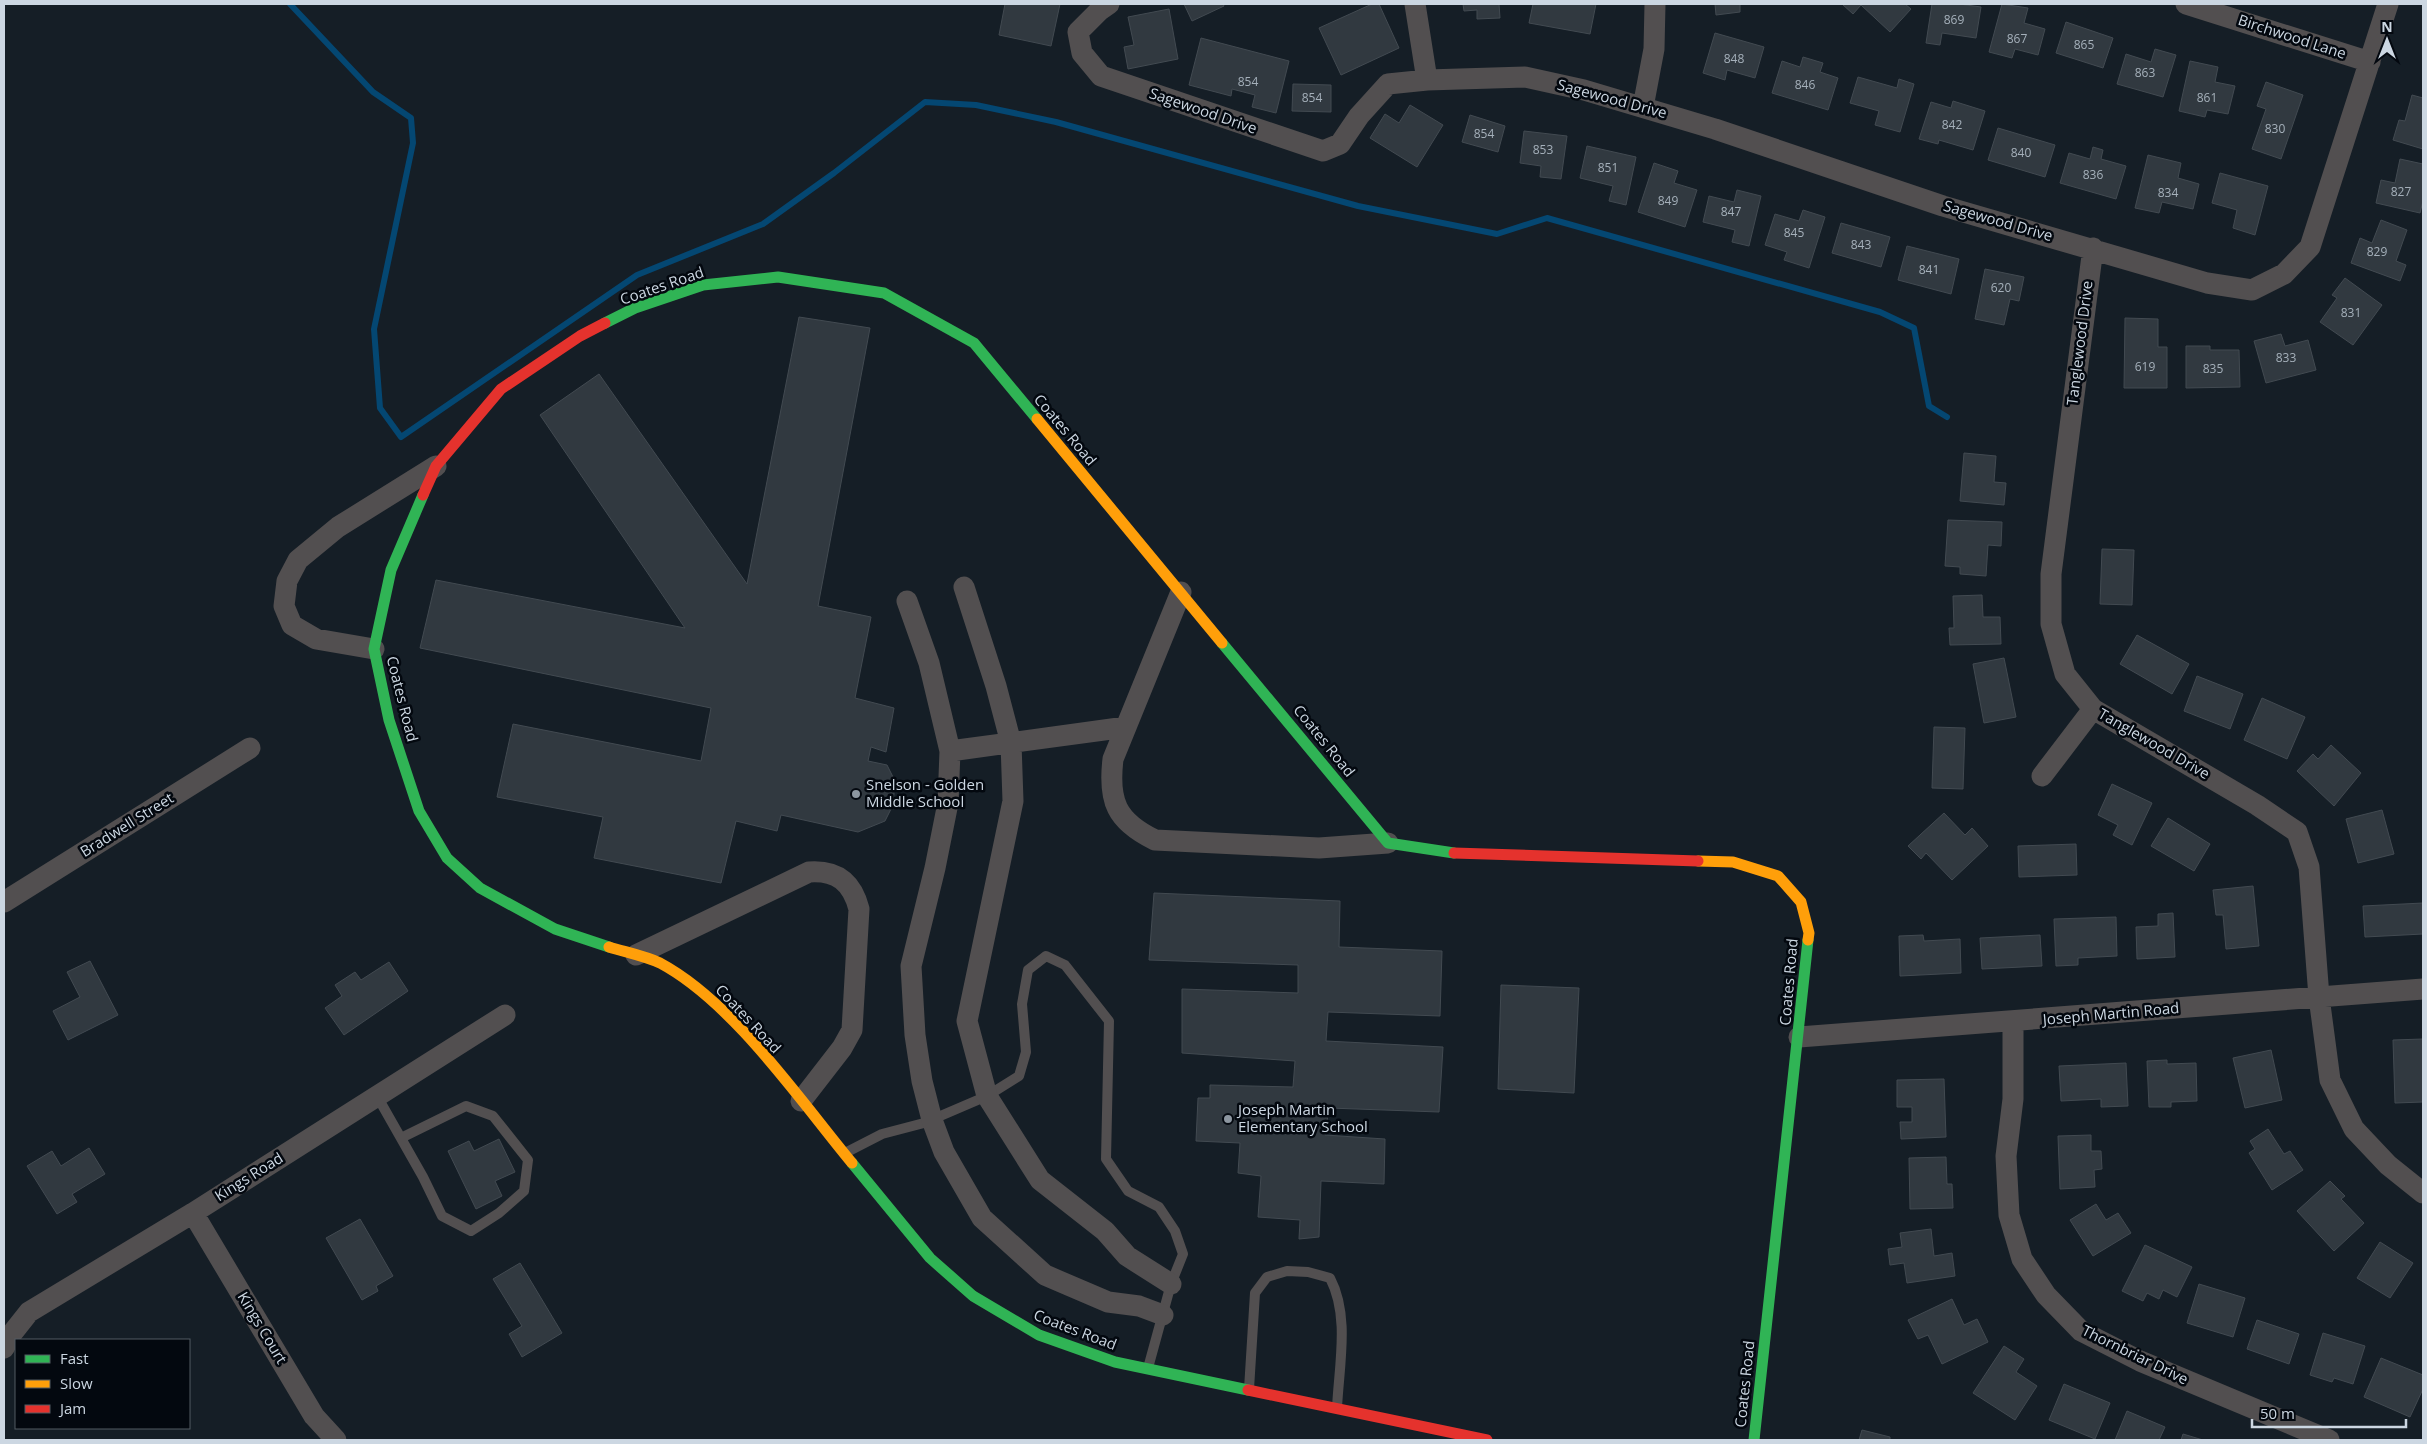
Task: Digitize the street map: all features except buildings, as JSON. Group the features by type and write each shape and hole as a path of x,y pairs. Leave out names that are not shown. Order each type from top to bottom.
{"street":[{"name":"Sagewood Drive","path":"1109,4 1099,11 1078,32 1082,52 1101,76 1323,151 1340,144 1359,116 1388,84 1427,80 1525,77 1584,90 1715,129 1943,206 2093,248 2207,283 2252,290 2284,274 2310,247 2388,4"},
{"path":"1416,4 1427,80"},
{"path":"1643,107 1654,49 1655,4"},
{"name":"Birchwood Lane","path":"2186,4 2370,62"},
{"name":"Tanglewood Drive","path":"2093,248 2050,574 2050,624 2065,674 2094,709 2257,805 2297,832 2309,867 2319,996 2330,1080 2354,1129 2388,1165 2423,1193"},
{"name":"Coates Road","path":"1487,1440 1115,1362 1039,1335 973,1296 930,1258 748,1036 706,995 659,963 555,929 480,888 447,858 419,811 389,720 374,649 391,570 436,466 501,389 580,336 635,308 703,285 778,277 884,293 974,343 1388,843 1457,853 1733,862 1778,876 1801,902 1809,933 1754,1440"},
{"path":"374,649 316,639 292,625 284,606 287,581 298,560 338,526 436,466"},
{"path":"964,587 996,686 1011,743 1013,801 968,1021 987,1096 1040,1180 1105,1231 1127,1256 1171,1284"},
{"path":"1181,592 1113,759 1111,777 1112,800 1127,822 1155,840 1319,848 1388,843"},
{"path":"907,601 929,663 950,751 948,803 935,868 911,966 915,1035 922,1081 932,1120 944,1152 982,1218 1045,1275 1108,1302 1139,1306 1164,1315"},
{"path":"2042,776 2094,709"},
{"path":"950,751 1126,727"},
{"name":"Bradwell Street","path":"4,902 250,748"},
{"path":"636,955 809,872 824,870 837,876 849,885 856,896 859,908 852,1030 842,1048 801,1101"},
{"name":"Joseph Martin Road","path":"1799,1037 2014,1022 2423,989"},
{"name":"Kings Road","path":"4,1348 10,1336 29,1312 193,1213 505,1015"},
{"name":"Thornbriar Drive","path":"2014,1022 2013,1099 2006,1156 2009,1215 2022,1259 2046,1295 2081,1331 2140,1361 2329,1440"},
{"name":"Kings Court","path":"193,1213 314,1416 336,1440"}],"lane":[{"path":"844,1153 882,1134 932,1120 987,1096 1020,1076 1026,1052 1022,1004 1028,970 1046,956 1065,965 1108,1021 1106,1159 1128,1191 1159,1207 1175,1231 1183,1254 1171,1284 1148,1369"},
{"path":"377,1096 442,1216 471,1231 499,1213 524,1191 528,1160 493,1116 466,1106 400,1138"},
{"path":"1249,1390 1255,1293 1267,1277 1287,1271 1308,1272 1330,1278 1338,1293 1342,1324 1337,1409"}],"waterway":[{"path":"290,4 373,92 411,118 413,143 374,329 380,408 401,437 637,275 763,224 834,173 925,102 976,105 1056,122 1358,206 1497,234 1547,218 1880,312 1914,328 1929,406 1947,417"}],"traffic: fast":[{"path":"605,323 635,308 703,285 778,277 884,293 974,343 1037,419"},
{"path":"423,495 391,570 374,649 389,720 419,811 447,858 480,888 555,929 609,947"},
{"path":"1222,643 1388,843 1454,853"},
{"path":"1754,1440 1808,940"},
{"path":"852,1163 930,1258 973,1296 1039,1335 1115,1362 1248,1390"}],"traffic: slow":[{"path":"1037,419 1222,643"},
{"path":"1698,861 1733,862 1778,876 1801,902 1809,933 1808,940"},
{"path":"609,947 660,963 687,980 713,1002 764,1054 852,1163"}],"traffic: jam":[{"path":"423,495 436,466 501,389 580,336 605,323"},
{"path":"1454,853 1698,861"},
{"path":"1248,1390 1487,1440"}],"place":[{"name":"Snelson - Golden Middle School","path":"856,794"},
{"name":"Joseph Martin Elementary School","path":"1228,1119"}]}
